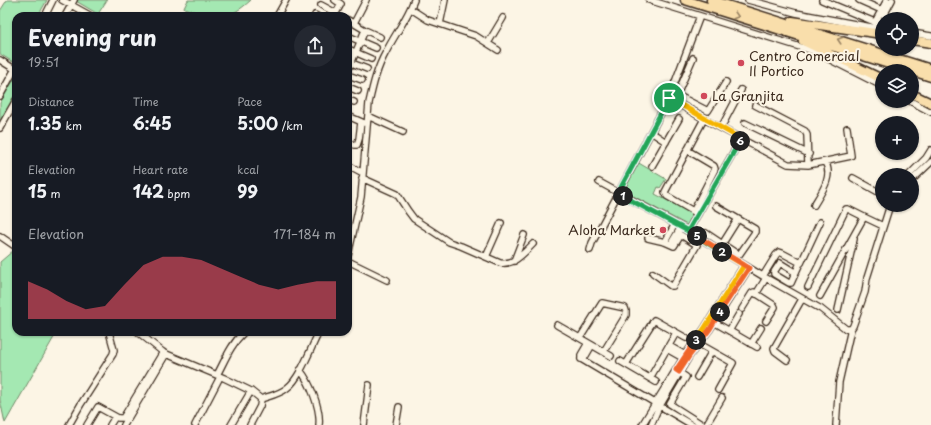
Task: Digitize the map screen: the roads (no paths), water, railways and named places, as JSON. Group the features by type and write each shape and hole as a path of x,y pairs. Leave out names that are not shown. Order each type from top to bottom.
{"highway":[{"path":"685,0 774,23 931,69"},
{"path":"711,0 891,64"},
{"path":"774,23 794,21 875,33"},
{"path":"774,23 875,75"},
{"path":"919,41 931,43"},
{"path":"919,74 931,78"},
{"path":"919,97 931,103"}],"street":[{"path":"46,12 54,0"},
{"path":"62,0 72,2 86,12"},
{"path":"279,12 286,0"},
{"path":"335,0 341,4 338,12"},
{"path":"366,0 354,23 380,37"},
{"path":"352,238 361,197 369,103 376,76 386,52 410,12 414,0"},
{"path":"440,24 445,0"},
{"path":"649,0 813,51 875,82"},
{"path":"748,0 796,13 875,28"},
{"path":"822,0 875,22"},
{"path":"859,0 884,11"},
{"path":"884,11 887,0"},
{"path":"884,11 892,0"},
{"path":"67,12 72,2"},
{"path":"321,5 332,12"},
{"path":"410,12 440,24 469,32 498,50"},
{"path":"700,16 675,90 677,95 708,111 726,82"},
{"path":"488,43 503,18"},
{"path":"352,59 365,30"},
{"path":"919,34 931,36"},
{"path":"352,38 376,48"},
{"path":"352,50 371,59"},
{"path":"590,250 592,243 618,193 692,58"},
{"path":"0,60 12,67"},
{"path":"352,63 367,69"},
{"path":"0,96 12,76"},
{"path":"352,76 362,80"},
{"path":"352,89 358,91"},
{"path":"721,128 741,90"},
{"path":"669,98 704,119 788,164 808,165 851,156 847,128"},
{"path":"755,105 805,131 807,135 808,165"},
{"path":"919,106 931,112"},
{"path":"0,128 12,107"},
{"path":"368,116 404,132"},
{"path":"352,118 367,124"},
{"path":"652,166 679,118"},
{"path":"698,214 666,196 666,194 667,188 704,119"},
{"path":"352,144 357,145 361,122"},
{"path":"745,123 808,154"},
{"path":"650,134 658,136 666,142"},
{"path":"688,231 741,139"},
{"path":"687,150 714,166 716,169 695,208"},
{"path":"917,168 931,152"},
{"path":"814,205 824,188 827,178 828,167 825,162"},
{"path":"919,173 931,162"},
{"path":"352,169 397,194 414,219 449,242 504,264 514,261 533,244"},
{"path":"853,178 875,190"},
{"path":"599,182 688,231 764,277 821,309 846,329 851,329"},
{"path":"706,233 739,255 756,232 755,229 716,206"},
{"path":"808,287 846,209 848,208 883,226"},
{"path":"836,425 839,382 851,329 854,326 866,292 867,278 888,212"},
{"path":"820,296 864,217"},
{"path":"718,249 738,219"},
{"path":"756,294 779,252 801,263 820,222"},
{"path":"486,257 501,223"},
{"path":"668,244 678,226"},
{"path":"838,310 856,231"},
{"path":"514,261 524,235"},
{"path":"648,238 674,246 681,235 697,245 673,286 653,273"},
{"path":"0,236 12,244"},
{"path":"352,262 387,280"},
{"path":"793,271 780,263 774,272 776,275 791,283 800,264"},
{"path":"678,371 684,356 708,333 746,266"},
{"path":"642,425 658,404 704,329 746,266"},
{"path":"729,331 753,292 775,307 766,321"},
{"path":"787,360 774,351 774,348 802,299"},
{"path":"580,338 602,303 622,307 626,311 626,314 604,351"},
{"path":"626,364 654,320 686,338"},
{"path":"714,322 754,345 761,328"},
{"path":"557,325 611,356"},
{"path":"650,378 676,333"},
{"path":"69,425 113,354 114,350 110,336"},
{"path":"143,336 164,353 251,391 261,399"},
{"path":"195,425 219,376 231,347 239,336"},
{"path":"261,399 275,395 288,388 296,378 317,336"},
{"path":"697,342 733,363 718,390"},
{"path":"590,344 581,355 580,359 692,425"},
{"path":"668,347 684,356"},
{"path":"697,377 712,351"},
{"path":"87,425 99,405 115,417 123,418 164,353"},
{"path":"124,425 164,353"},
{"path":"620,361 656,382"},
{"path":"300,370 307,380 318,410 320,425"},
{"path":"678,371 686,377 670,404 705,425 722,398"},
{"path":"364,425 369,385"},
{"path":"231,425 251,391"},
{"path":"250,425 260,406 261,399"},
{"path":"651,425 658,404"},
{"path":"396,425 398,407"},
{"path":"110,425 115,417"}],"place":[{"name":"Centro Comercial Il Portico","path":"741,63"},
{"name":"La Granjita","path":"704,96"},
{"name":"Aloha Market","path":"663,230"}]}
